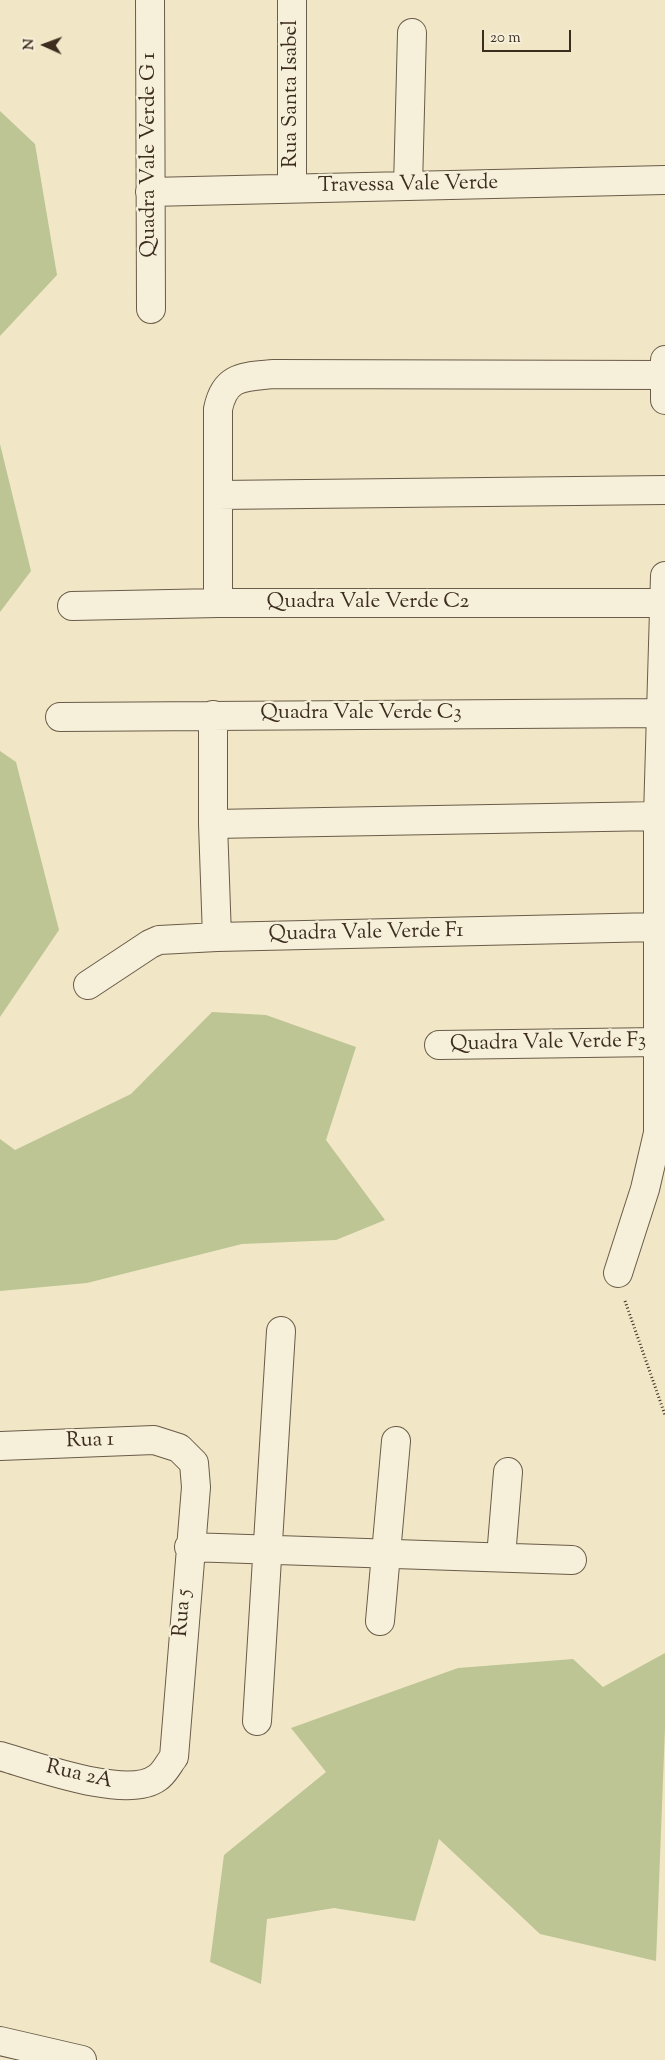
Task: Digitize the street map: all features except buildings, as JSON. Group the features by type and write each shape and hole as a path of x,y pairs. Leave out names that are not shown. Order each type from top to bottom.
{"street":[{"name":"Quadra Vale Verde G 1","path":"150,0 151,310"},
{"name":"Rua Santa Isabel","path":"292,0 292,188"},
{"path":"408,186 412,33"},
{"name":"Travessa Vale Verde","path":"150,192 665,180"},
{"path":"665,360 665,400"},
{"path":"218,603 218,409 221,393 232,381 274,374 664,375"},
{"path":"218,495 665,490"},
{"path":"618,1274 645,1189 658,1134 658,816 663,698 665,576"},
{"name":"Quadra Vale Verde C2","path":"72,606 218,603 664,603"},
{"name":"Quadra Vale Verde C3","path":"60,717 213,715 663,698"},
{"path":"213,715 213,824 217,937"},
{"path":"213,824 658,816"},
{"name":"Quadra Vale Verde F1","path":"88,985 159,940 657,927"},
{"name":"Quadra Vale Verde F3","path":"439,1045 658,1042"},
{"path":"257,1721 281,1331"},
{"name":"Rua 1","path":"0,1446 154,1440 179,1448"},
{"path":"380,1621 396,1441"},
{"name":"Rua 5","path":"158,1778 174,1757 189,1547 196,1487 194,1463 179,1448"},
{"path":"501,1557 508,1472"},
{"path":"189,1547 572,1560"},
{"name":"Rua 2A","path":"0,1756 104,1784 134,1786 158,1778"},
{"path":"0,2042 82,2060"}],"path":[{"path":"618,1274 630,1320 665,1415"}],"green space":[{"path":"0,111 35,144 57,275 0,336"},
{"path":"0,444 31,571 0,612"},
{"path":"0,751 16,762 59,930 0,1017"},
{"path":"212,1012 266,1015 356,1047 326,1140 385,1220 336,1240 242,1244 87,1283 0,1291 0,1139 15,1150 131,1094"},
{"path":"665,1653 665,1728 656,1961 540,1934 439,1839 415,1921 334,1908 267,1919 261,1984 210,1962 224,1855 326,1772 291,1728 458,1668 573,1659 603,1687"}]}
